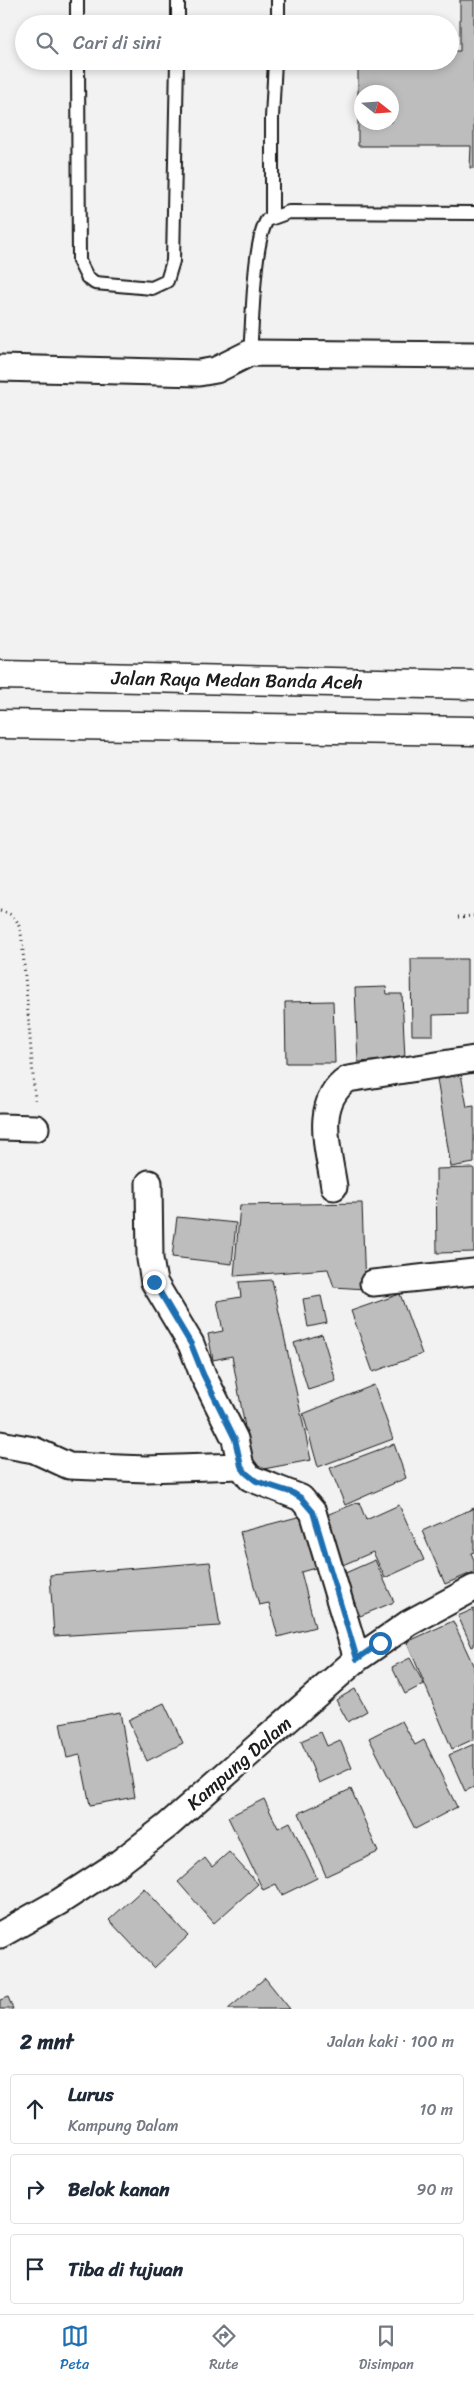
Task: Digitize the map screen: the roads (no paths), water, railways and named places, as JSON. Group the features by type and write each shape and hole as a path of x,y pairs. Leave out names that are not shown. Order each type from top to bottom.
{"highway":[{"name":"Jalan Raya Medan Banda Aceh","path":"0,675 474,685"},
{"path":"0,724 474,731"}],"street":[{"path":"0,368 199,372 216,370 250,353 474,355"},
{"path":"334,1187 325,1123 331,1095 338,1086 348,1079 474,1059"},
{"path":"0,1127 36,1128"},
{"path":"149,1183 150,1258 154,1282 191,1344 206,1382 235,1439 241,1466 250,1478 293,1493 301,1498 313,1512 357,1659"},
{"path":"373,1283 474,1272"},
{"path":"0,1444 34,1450 69,1466 146,1469 241,1466"},
{"name":"Kampung Dalam","path":"0,1935 74,1892 119,1863 167,1826 357,1659 409,1623 474,1588"}],"lane":[{"path":"77,0 77,15"},
{"path":"178,0 178,15"},
{"path":"278,0 278,15"},
{"path":"78,70 79,261 83,270 95,283 152,288 167,281 173,261 177,70"},
{"path":"272,216 272,118 275,70"},
{"path":"250,353 259,248 263,226 272,216 289,212 474,213"}]}
